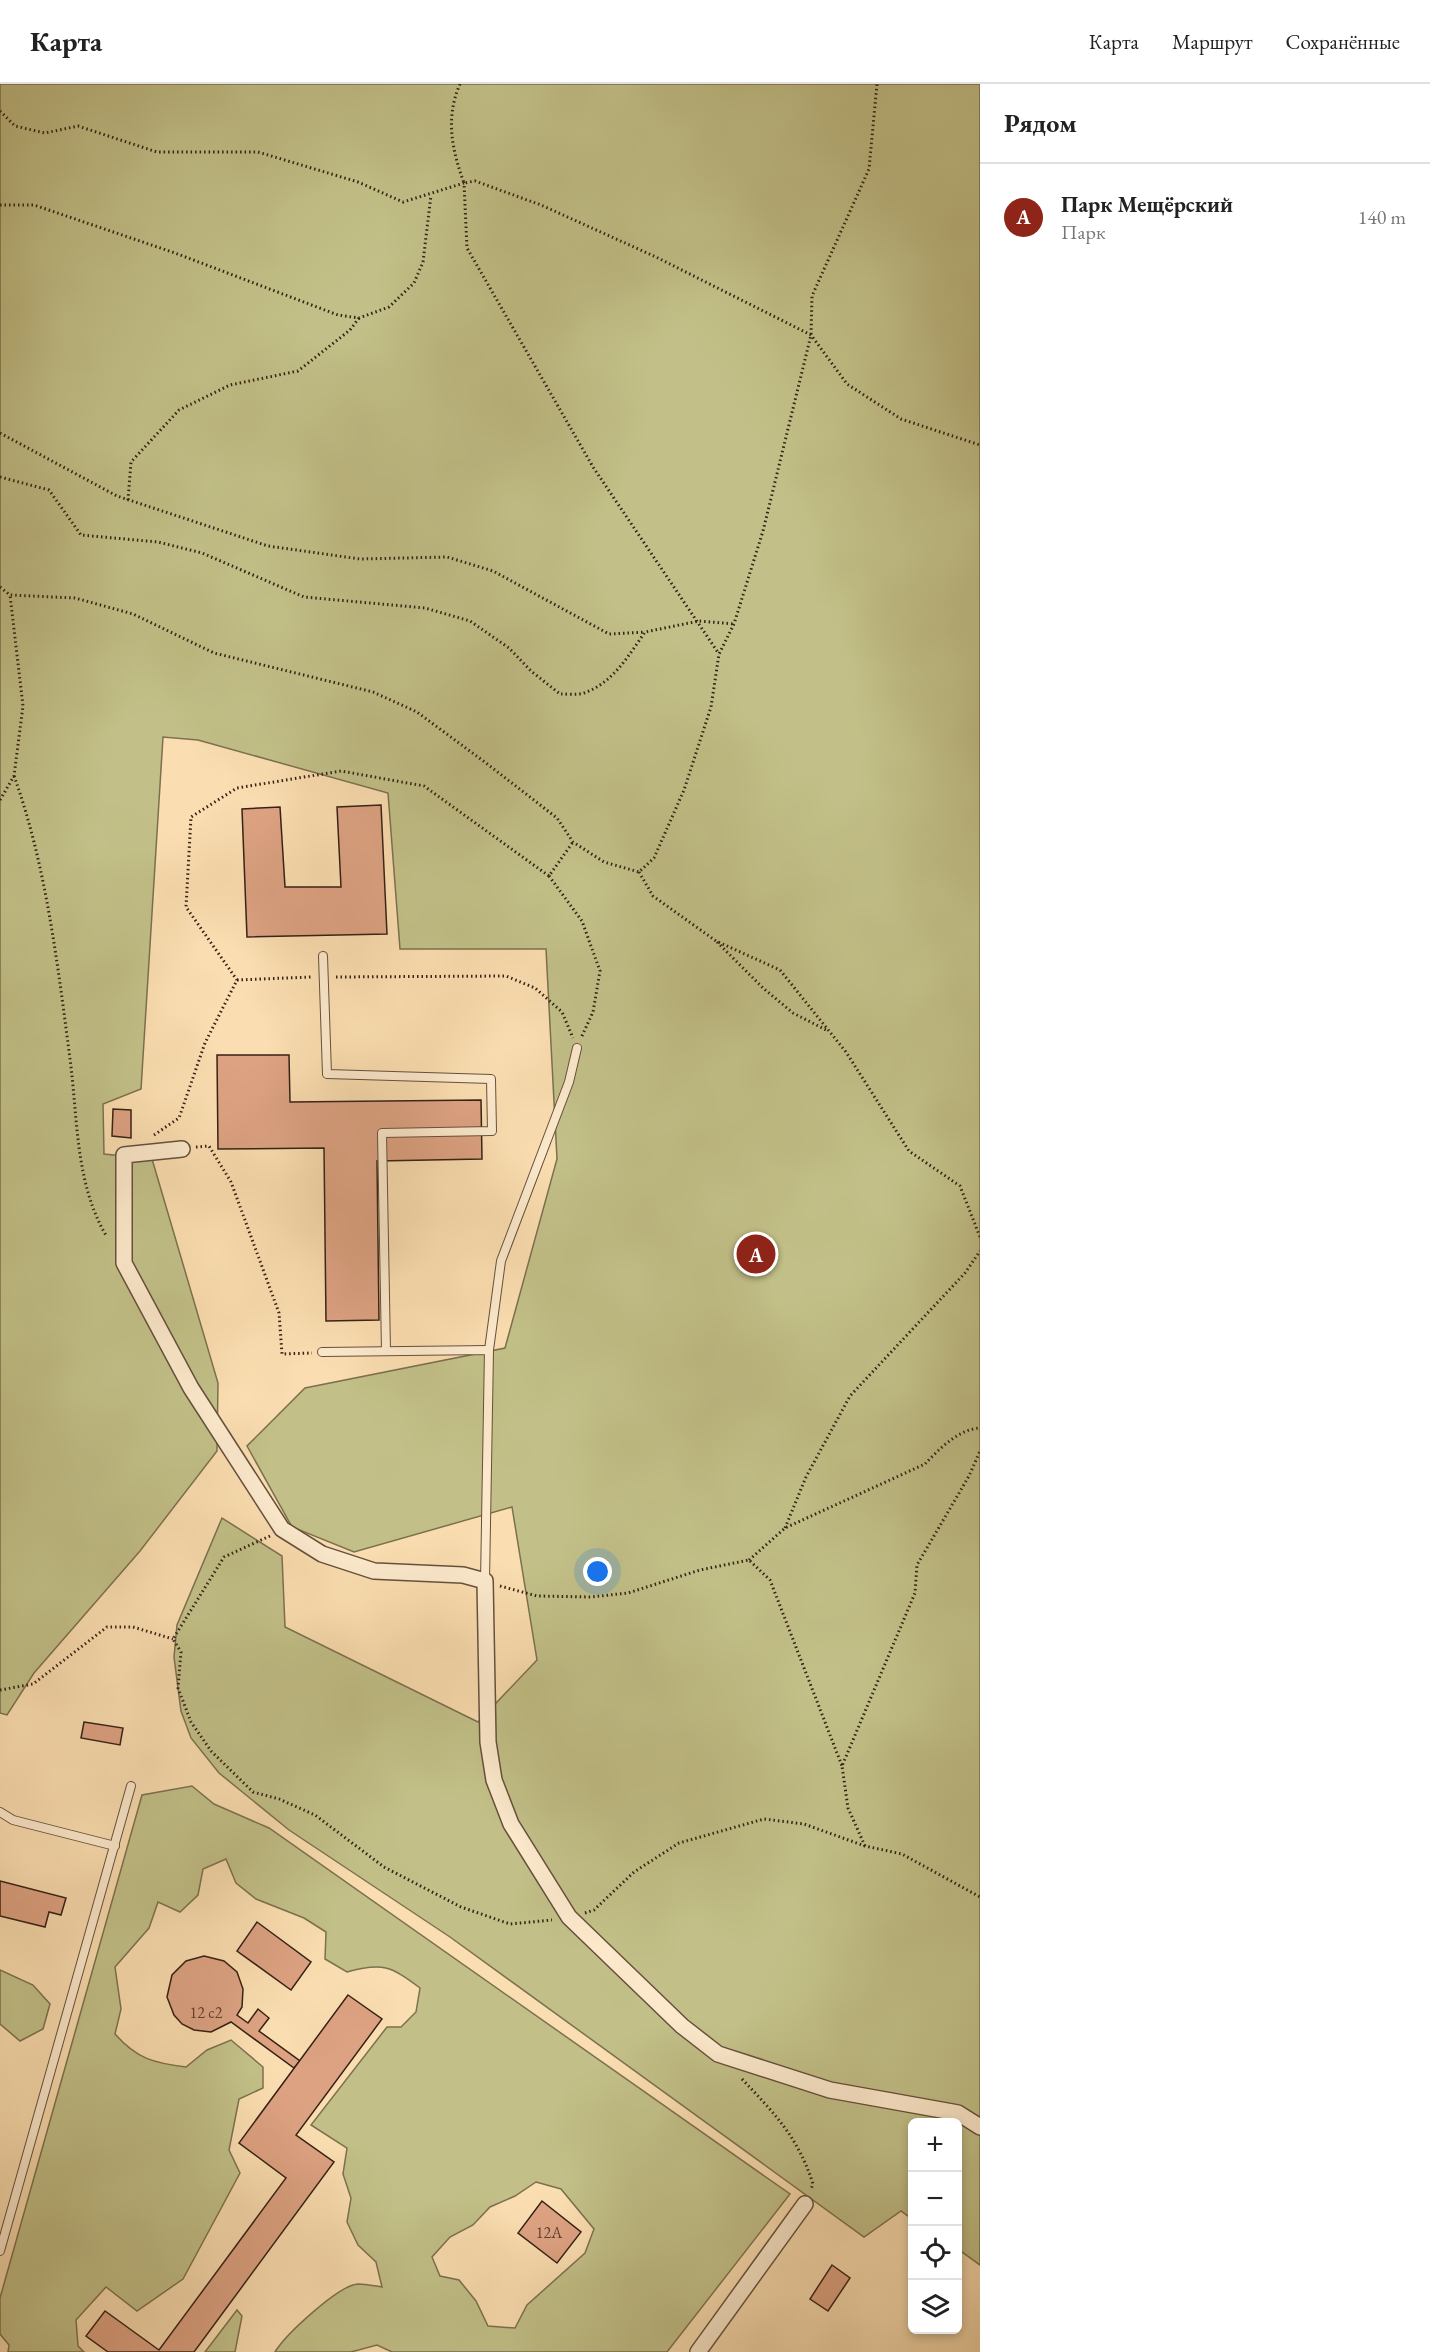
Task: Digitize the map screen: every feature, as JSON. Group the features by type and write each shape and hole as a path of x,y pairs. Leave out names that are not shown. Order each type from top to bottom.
{"street":[{"path":"182,1149 124,1155 124,1263 191,1388 282,1530 322,1554 374,1571 463,1575 485,1581 488,1742 494,1780 511,1824 569,1917 682,2026 718,2054 830,2090 958,2113 980,2127"},
{"path":"698,2352 805,2204"}],"lane":[{"path":"324,956 327,1074 491,1079 492,1131 382,1133 386,1351"},
{"path":"485,1581 489,1350 501,1261 569,1082 577,1048"},
{"path":"322,1353 489,1350"},
{"path":"0,2251 131,1786"},
{"path":"0,1812 13,1820 115,1845"}],"path":[{"path":"459,84 451,104 452,149 464,183 467,248 593,468 699,621 719,654"},
{"path":"639,872 654,858 684,789 711,707 719,654 734,624 763,531 810,335 812,296 869,169 877,84"},
{"path":"0,111 15,126 45,133 78,126 157,152 258,152 358,182 403,202 464,183 475,182 541,205 656,257 810,335 847,384 901,419 980,446"},
{"path":"0,205 34,205 175,253 338,315 359,318 389,307 414,283 423,262 431,194"},
{"path":"128,500 131,462 179,410 230,385 298,371 350,330 359,318"},
{"path":"0,434 128,500 268,546 360,559 447,557 493,571 609,634 645,632 699,621 734,624"},
{"path":"0,477 50,490 81,535 158,542 201,553 304,597 426,608 470,621 509,648 531,671 560,694 584,693 604,680 620,668 645,632"},
{"path":"0,587 10,595 75,598 133,614 214,653 373,692 417,712 557,818 573,842 604,862 639,872 652,896 716,941 763,988 793,1013 830,1032"},
{"path":"0,800 14,776 23,706 10,595"},
{"path":"237,980 186,907 191,818 237,788 341,771 424,786 549,876 582,921 600,970 593,1012 577,1048"},
{"path":"14,776 24,802 46,905 71,1061 82,1169 94,1216 124,1263"},
{"path":"549,876 573,842"},
{"path":"716,941 780,970 846,1052 909,1151 960,1186 980,1237"},
{"path":"237,980 506,976 535,988 562,1012 577,1048"},
{"path":"151,1136 179,1118 205,1043 237,980"},
{"path":"209,1146 231,1182 279,1313 282,1354 322,1353"},
{"path":"785,1528 806,1477 850,1396 965,1273 980,1251"},
{"path":"485,1581 537,1596 591,1597 628,1593 700,1570 749,1560 785,1528 925,1464 943,1446 972,1428 980,1428"},
{"path":"842,1766 915,1593 917,1565 969,1476 980,1451"},
{"path":"749,1560 770,1580 842,1766 848,1808 865,1846"},
{"path":"0,1690 33,1684 107,1627 133,1627 173,1639"},
{"path":"718,2054 784,2123 804,2155 813,2184 805,2204"}],"shaded area":[{"path":"0,84 980,84 980,2265 962,2252 962,2118 908,2118 908,2216 901,2211 864,2237 450,1937 289,1830 219,1773 191,1738 181,1711 174,1657 177,1625 222,1518 282,1556 285,1627 478,1722 537,1660 512,1507 354,1552 292,1527 247,1446 305,1388 505,1348 557,1159 546,949 400,949 388,793 198,740 163,737 141,1089 103,1104 104,1154 152,1159 218,1383 217,1451 140,1551 34,1673 7,1715 0,1713"},
{"path":"192,1786 214,1804 269,1828 790,2194 667,2352 392,2352 377,2345 351,2352 275,2352 301,2323 326,2301 349,2286 358,2284 382,2287 376,2262 358,2245 347,2222 351,2198 343,2174 347,2148 311,2125 387,2027 401,2027 416,2012 420,1988 386,1968 369,1967 347,1972 325,1959 326,1932 304,1918 256,1899 236,1883 226,1859 203,1869 198,1895 180,1912 158,1902 149,1928 115,1967 121,2009 115,2034 131,2049 147,2058 164,2064 186,2067 207,2050 231,2040 263,2067 263,2088 239,2099 229,2150 240,2173 183,2279 137,2311 106,2287 76,2320 78,2346 84,2352 8,2352 9,2345 0,2334 0,2298 142,1795","holes":["536,2182 561,2189 594,2229 585,2253 527,2305 515,2328 488,2326 476,2301 459,2280 440,2276 432,2257 450,2237 473,2225 490,2207 515,2196"]},
{"path":"0,1970 33,1985 50,2004 43,2029 20,2041 0,2024"},
{"path":"237,2310 242,2316 235,2352 205,2352"}],"building":[{"path":"381,805 387,934 247,937 242,809 280,807 285,887 341,887 337,807"},
{"path":"217,1055 289,1055 290,1102 481,1100 482,1159 377,1161 379,1320 326,1321 324,1148 218,1149"},
{"path":"113,1109 131,1110 131,1138 112,1136"},
{"path":"84,1722 123,1728 120,1745 81,1738"},
{"path":"0,1881 66,1898 61,1915 49,1912 45,1927 0,1916"},
{"path":"257,1922 311,1962 291,1990 237,1951"},
{"path":"204,1956 224,1961 237,1972 243,1989 242,2007 237,2015 248,2023 258,2009 269,2018 259,2031 300,2061 294,2068 231,2022 211,2032 194,2030 182,2024 174,2015 167,1997 172,1975 186,1961"},
{"path":"348,1995 382,2019 296,2135 334,2162 194,2352 108,2352 86,2336 105,2311 159,2350 286,2178 239,2143"},
{"path":"542,2201 581,2232 557,2263 518,2233"},
{"path":"832,2265 850,2278 828,2311 810,2299"}],"place":[{"name":"Парк Мещёрский","path":"756,1254"}]}
